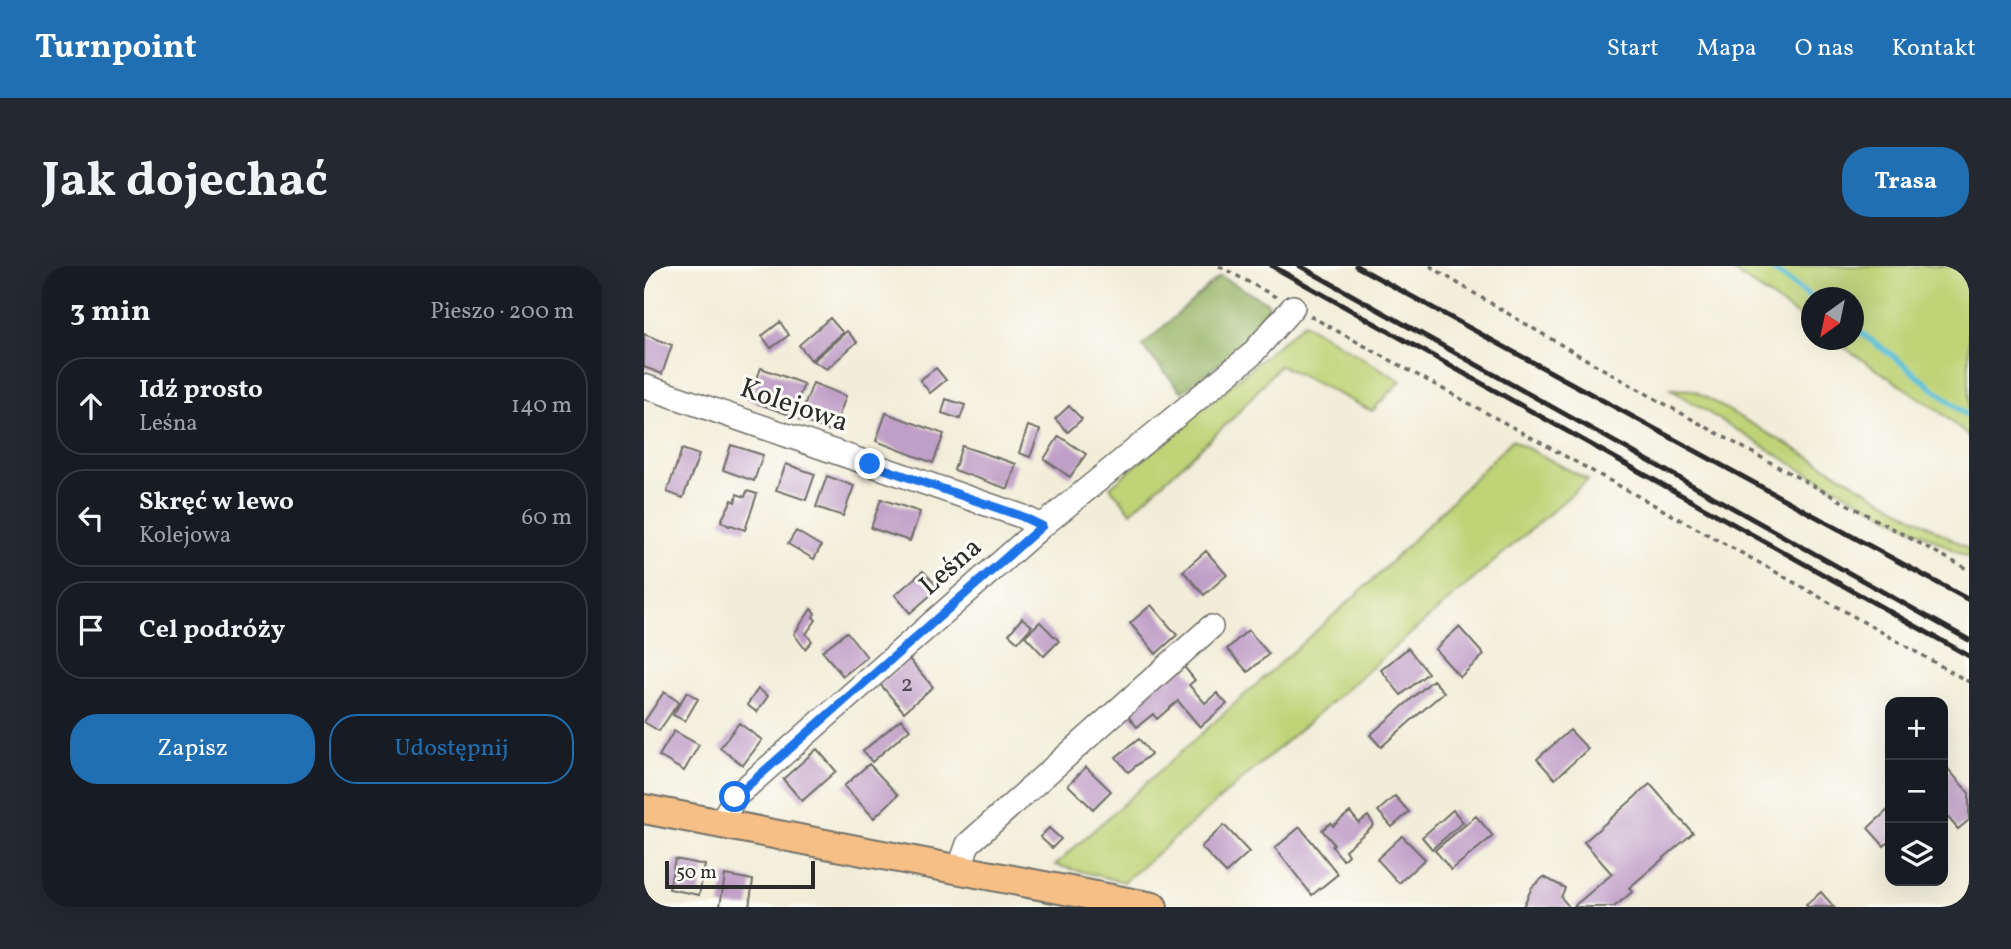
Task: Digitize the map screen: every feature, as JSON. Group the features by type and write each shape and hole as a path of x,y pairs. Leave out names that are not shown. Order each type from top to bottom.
{"main road":[{"path":"644,809 959,869 1079,900 1153,907"}],"street":[{"name":"Leśna","path":"720,824 735,797 1042,526 1251,355 1293,307"},
{"name":"Kolejowa","path":"644,386 1021,516 1042,526"},
{"path":"959,869 968,844 1211,627"}],"path":[{"path":"1219,266 1767,567 1969,682"},
{"path":"1430,266 1739,445 1969,570"}],"green space":[{"path":"1726,266 1969,266 1969,437 1940,412 1848,350 1864,350 1864,287 1801,287 1801,318"},
{"path":"1220,276 1268,303 1272,318 1237,350 1182,392 1142,346"},
{"path":"1304,323 1401,381 1372,411 1280,365 1234,417 1131,512 1110,487"},
{"path":"1670,389 1693,390 1969,549 1969,558 1802,470"},
{"path":"1512,440 1588,480 1124,882 1055,865 1376,577"}],"building":[{"path":"830,318 843,333 811,360 799,345"},
{"path":"780,322 789,335 771,348 762,336"},
{"path":"847,331 857,342 827,369 813,361"},
{"path":"644,334 672,345 662,374 644,367"},
{"path":"761,368 804,384 792,416 749,400"},
{"path":"936,368 946,380 930,393 920,380"},
{"path":"813,383 846,396 833,432 799,420"},
{"path":"946,399 965,405 960,419 942,413"},
{"path":"1069,406 1082,419 1068,432 1055,419"},
{"path":"886,413 944,434 933,463 876,441"},
{"path":"1028,426 1040,430 1030,457 1019,453"},
{"path":"1059,436 1086,454 1070,477 1044,459"},
{"path":"731,445 763,455 754,481 723,470"},
{"path":"962,446 1016,464 1008,489 954,470"},
{"path":"682,449 699,455 683,498 667,492"},
{"path":"786,464 815,474 806,500 776,490"},
{"path":"827,476 854,486 843,516 816,507"},
{"path":"747,491 757,494 745,530 721,521 732,500 735,502 737,494 745,497"},
{"path":"881,499 920,512 910,541 871,528"},
{"path":"796,531 821,546 814,559 788,544"},
{"path":"1206,551 1227,575 1204,595 1183,571"},
{"path":"923,571 939,588 910,613 895,595"},
{"path":"1151,605 1177,635 1156,654 1130,623"},
{"path":"811,609 816,620 806,634 812,641 805,649 794,634"},
{"path":"1022,618 1032,626 1018,642 1009,634"},
{"path":"1040,622 1059,641 1044,656 1025,636"},
{"path":"1459,627 1484,655 1460,677 1435,649"},
{"path":"1248,630 1269,654 1248,672 1227,649"},
{"path":"847,632 867,657 843,676 822,651"},
{"path":"1408,648 1428,673 1401,695 1381,670"},
{"path":"909,659 933,687 904,712 880,684"},
{"path":"1181,663 1195,680 1189,685 1205,703 1217,693 1227,704 1200,727 1178,701 1157,719 1153,714 1137,727 1123,710"},
{"path":"1433,680 1444,692 1381,747 1370,735"},
{"path":"758,689 768,696 757,712 747,705"},
{"path":"664,692 679,702 659,731 644,722"},
{"path":"687,692 698,699 685,721 673,715"},
{"path":"901,719 910,729 872,762 863,751"},
{"path":"739,723 762,740 743,765 720,748"},
{"path":"1570,730 1588,749 1555,779 1537,759"},
{"path":"674,731 699,745 684,771 659,756"},
{"path":"1139,739 1151,754 1128,772 1116,757"},
{"path":"817,749 836,771 802,801 783,779"},
{"path":"869,764 898,795 874,818 844,786"},
{"path":"1086,767 1111,791 1093,809 1068,785"},
{"path":"1948,769 1969,793 1969,820 1958,829 1948,818"},
{"path":"1650,784 1693,833 1629,888 1632,892 1614,907 1573,907 1612,874 1584,842"},
{"path":"1395,796 1409,812 1392,827 1378,811"},
{"path":"1453,810 1463,822 1432,849 1422,837"},
{"path":"1350,812 1359,823 1368,816 1374,825 1345,850 1348,855 1343,860 1322,830 1331,823 1333,826"},
{"path":"1885,813 1884,846 1868,828"},
{"path":"1476,816 1493,836 1451,870 1435,850"},
{"path":"1224,825 1249,852 1226,873 1201,847"},
{"path":"1300,827 1338,874 1312,895 1275,848"},
{"path":"1049,828 1061,839 1052,848 1040,837"},
{"path":"1402,836 1425,859 1399,883 1377,859"},
{"path":"675,859 705,865 699,895 669,889"},
{"path":"725,875 753,880 749,907 720,906"},
{"path":"1544,877 1565,888 1561,897 1569,907 1523,907 1532,887"},
{"path":"1821,892 1834,907 1806,905"}],"waterway":[{"path":"1768,266 1801,290"},
{"path":"1864,335 1969,417"}],"railway":[{"path":"1272,266 1969,656"},
{"path":"1300,266 1969,640"},
{"path":"1356,266 1969,600"}],"route":[{"path":"735,797 1042,526 1021,516 870,464"}]}
